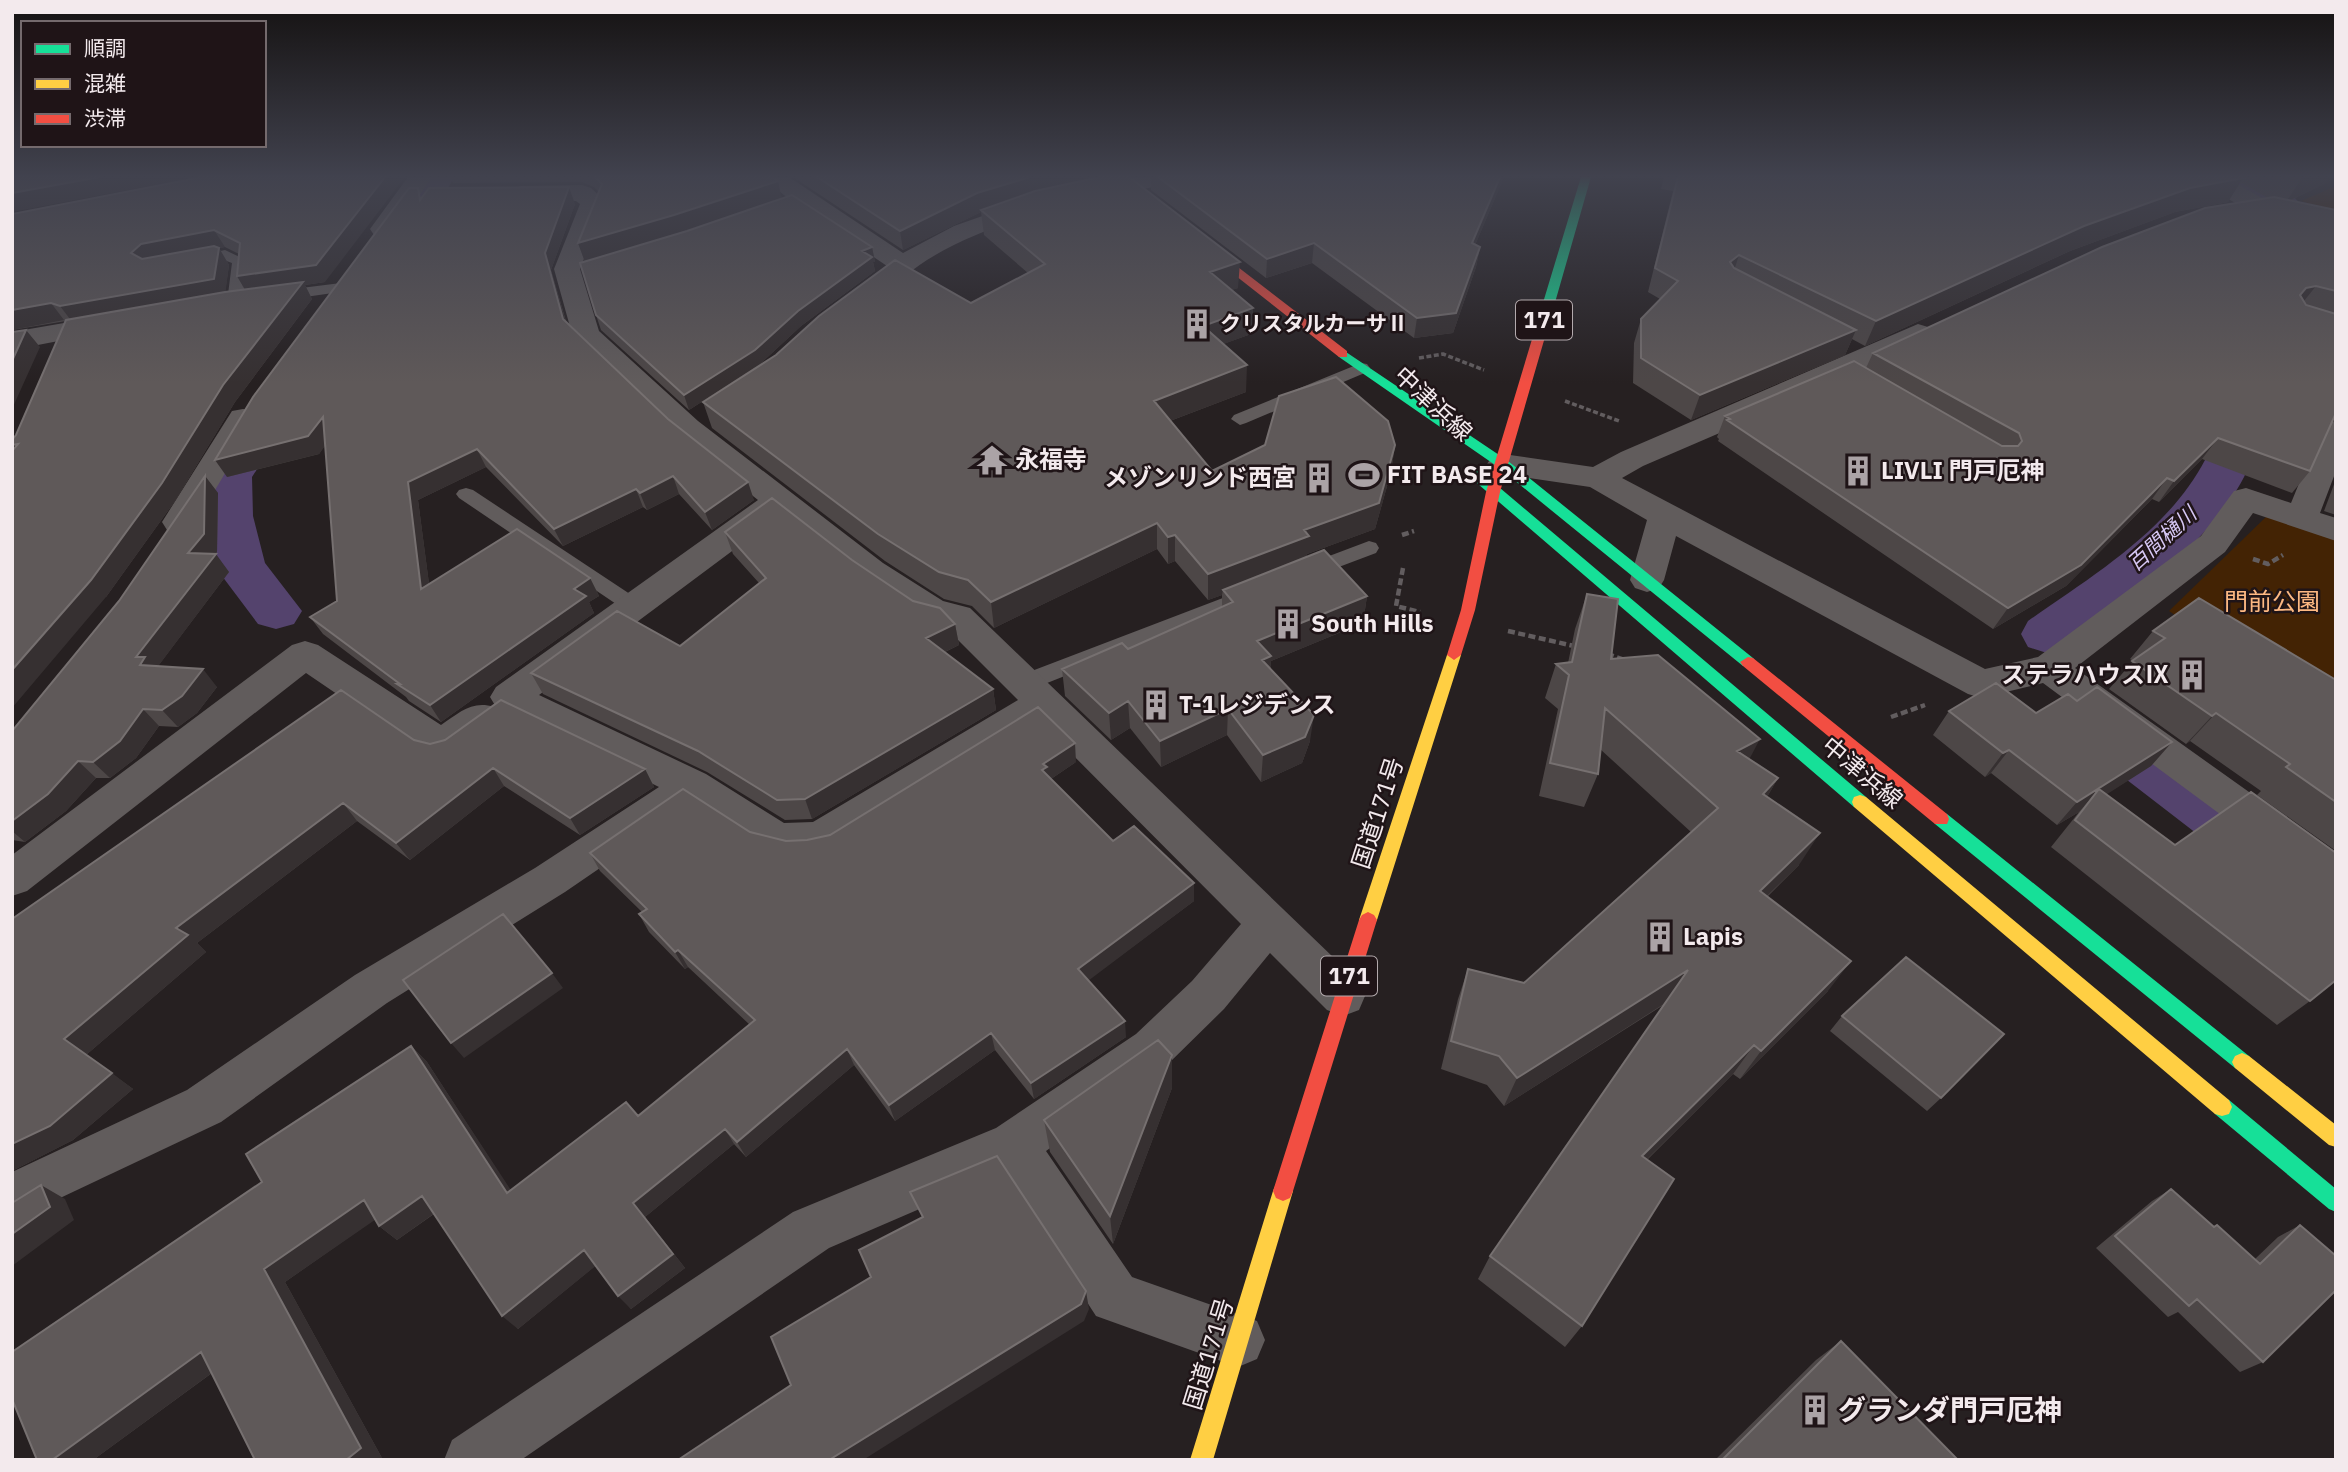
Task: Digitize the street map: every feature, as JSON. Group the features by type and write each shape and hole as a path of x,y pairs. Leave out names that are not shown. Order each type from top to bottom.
{"main road":[{"name":"中津浜線","path":"1203,246 1498,478 2336,1202"},
{"name":"国道171号","path":"1201,1460 1343,996 1468,610 1498,478 1566,246"},
{"name":"中津浜線","path":"1363,370 1436,438"},
{"name":"中津浜線","path":"1455,456 1498,478 1647,580 2336,1138"}],"street":[{"path":"315,321 374,246"},
{"path":"576,246 567,269 575,273 586,334 698,421 780,500 871,571 932,611 957,617 1343,996"},
{"path":"871,246 905,266"},
{"path":"844,311 916,255 935,246"},
{"path":"1498,478 1598,478 1632,459 1858,365 1945,320"},
{"path":"12,341 69,331 48,368"},
{"path":"166,541 257,400"},
{"path":"2301,518 2336,430"},
{"path":"1598,478 1981,684 2049,668 2213,544 2246,499 2336,530"},
{"path":"12,879 305,653 442,745 780,500"},
{"path":"1647,580 1665,516"},
{"path":"2049,668 2336,877"},
{"path":"509,697 692,785 778,840 820,839 1033,693"},
{"path":"12,1200 41,1182 204,1106 371,989 550,880 692,785"},
{"path":"472,1460 811,1230 1013,1144 1152,1049 1209,995 1267,924"},
{"path":"1013,1144 1115,1297 1238,1340"}],"lane":[{"path":"177,264 225,256 240,261 242,301 354,270"},
{"path":"1240,419 1363,370"},
{"path":"466,494 632,605"},
{"path":"1293,578 1369,548"},
{"path":"1033,693 1267,588"}],"path":[{"path":"1404,561 1396,606 1422,612"},
{"path":"1499,629 1576,646"},
{"path":"1602,652 1636,664"}],"green space":[{"name":"門前公園","path":"2269,514 2336,538 2336,696 2319,713 2169,611"}],"building":[{"path":"12,246 139,246 131,253 142,259 214,246 219,248 214,279 60,306 51,303 12,310"},
{"path":"240,246 331,246 316,265 237,276"},
{"path":"366,246 548,246 545,253 563,319 668,419 748,482 705,512 673,476 640,493 636,489 554,529 477,449 408,482 421,589 517,529 590,578 574,589 586,596 430,705 397,684 400,684 310,617 337,601 323,417 308,436 215,460 253,397"},
{"path":"638,246 872,247 862,251 872,257 798,311 755,350 684,395 596,315 580,263"},
{"path":"1023,246 1219,246 1240,262 1210,272 1253,308 1203,326 1247,365 1154,401 1212,471 1265,445 1279,396 1336,377 1388,421 1395,445 1379,503 1304,530 1309,536 1208,574 1175,535 1168,537 1157,523 991,602 968,580 939,572 878,534 703,402 776,355 819,316 895,260 971,303 1045,264"},
{"path":"1249,246 1306,246 1267,259"},
{"path":"1318,246 1480,247 1456,313 1417,318"},
{"path":"1661,246 2041,246 1876,321 1739,255 1730,262 1734,268 1856,330 1700,395 1641,358 1641,319 1678,281 1655,268"},
{"path":"2336,246 2336,291 2316,286 2306,288 2300,295 2306,305 2336,314 2336,413 2310,471 2218,438 2174,481 2167,478 2081,565 2008,608 1727,420 1730,419 1725,416 1854,361 2002,446 2018,446 2022,441 2019,433 1873,353 2102,247"},
{"path":"303,282 223,385 162,483 91,580 12,670 12,451 18,444 12,445 12,440 66,320 225,292"},
{"path":"26,330 12,361 12,332"},
{"path":"205,476 204,534 188,553 216,554 136,657 145,657 140,665 203,669 182,696 162,710 143,709 120,741 93,762 78,761 48,794 12,821 12,731 119,601"},
{"path":"772,498 852,560 913,601 940,608 955,624 926,638 993,689 805,799 777,800 698,751 531,673 617,611 680,646 766,578 725,532"},
{"path":"1324,550 1367,596 1257,641 1271,656 1262,660 1314,715 1305,737 1263,755 1228,709 1160,741 1128,701 1109,713 1062,669 1122,643 1128,649 1233,602 1223,590"},
{"path":"1587,594 1618,599 1611,659 1658,655 1760,739 1737,751 1778,778 1763,794 1820,833 1760,891 1851,961 1761,1051 1754,1045 1642,1156 1674,1179 1582,1326 1490,1256 1688,970 1517,1078 1499,1056 1451,1041 1468,969 1524,983 1718,808 1605,708 1598,774 1550,763 1569,675 1556,664 1572,662"},
{"path":"2199,598 2336,680 2336,802 2286,767 2290,764 2216,713 2212,716 2132,661 2165,638 2153,631"},
{"path":"1996,683 2036,713 2068,694 2077,701 2097,687 2172,742 2077,802 2009,750 2003,753 1949,711"},
{"path":"341,690 414,740 430,744 445,740 501,700 645,769 570,818 493,768 396,843 343,803 176,928 188,935 64,1039 112,1073 50,1126 12,1144 12,919"},
{"path":"1038,707 1075,743 1043,764 1047,767 1042,770 1113,841 1134,826 1194,883 1078,969 1125,1021 1031,1083 991,1033 889,1105 847,1049 737,1142 725,1129 633,1203 673,1254 618,1296 584,1250 502,1316 422,1196 379,1226 364,1200 264,1269 361,1448 346,1460 255,1460 201,1352 52,1460 37,1460 12,1399 12,1352 262,1182 246,1154 411,1046 507,1193 626,1102 638,1116 755,1020 678,950 675,952 639,914 647,909 590,853 683,789 750,832 786,841 830,835"},
{"path":"2099,789 2175,845 2251,792 2336,853 2336,980 2310,1001 2075,820"},
{"path":"503,914 552,973 451,1043 403,980"},
{"path":"1906,957 2004,1034 1941,1098 1842,1016"},
{"path":"1158,1040 1172,1055 1110,1216 1044,1120"},
{"path":"997,1156 1086,1291 1081,1304 829,1460 678,1460 791,1385 771,1337 871,1277 859,1250 923,1217 910,1192"},
{"path":"41,1185 50,1207 12,1234 12,1203"},
{"path":"2171,1189 2214,1227 2217,1225 2260,1264 2300,1225 2336,1256 2336,1290 2263,1362 2197,1299 2189,1306 2115,1236"},
{"name":"グランダ門戸厄神","path":"1841,1341 1958,1460 1722,1460"}],"waterway":[{"path":"387,251 391,246"},
{"name":"百間樋川","path":"2047,634 2126,576 2177,531 2199,506 2218,480 2232,452 2236,430 2237,393"},
{"path":"271,413 229,477 229,516 241,568 276,611"},
{"name":"百間樋川","path":"2090,721 2336,905"}],"traffic: fast":[{"path":"1548,306 1566,246"},
{"path":"1343,354 1503,464 1748,662"},
{"path":"1469,469 1860,802"},
{"path":"1941,819 2242,1062"},
{"path":"2222,1107 2336,1202"}],"traffic: slow":[{"path":"1368,920 1454,655"},
{"path":"1860,802 2222,1107"},
{"path":"2242,1062 2336,1138"},
{"path":"1201,1460 1283,1191"}],"traffic: jam":[{"path":"1203,246 1343,354"},
{"path":"1454,655 1468,610 1493,492 1548,306"},
{"path":"1748,662 1941,819"},
{"path":"1283,1191 1368,920"}],"place":[{"name":"クリスタルカーサⅡ","path":"1197,324"},
{"name":"永福寺","path":"992,460"},
{"name":"LIVLI 門戸厄神","path":"1858,471"},
{"name":"FIT BASE 24","path":"1364,475"},
{"name":"メゾンリンド西宮","path":"1319,478"},
{"name":"South Hills","path":"1288,624"},
{"name":"ステラハウスⅨ","path":"2192,675"},
{"name":"T-1レジデンス","path":"1156,705"},
{"name":"Lapis","path":"1660,937"},
{"name":"グランダ門戸厄神","path":"1815,1410"}]}
